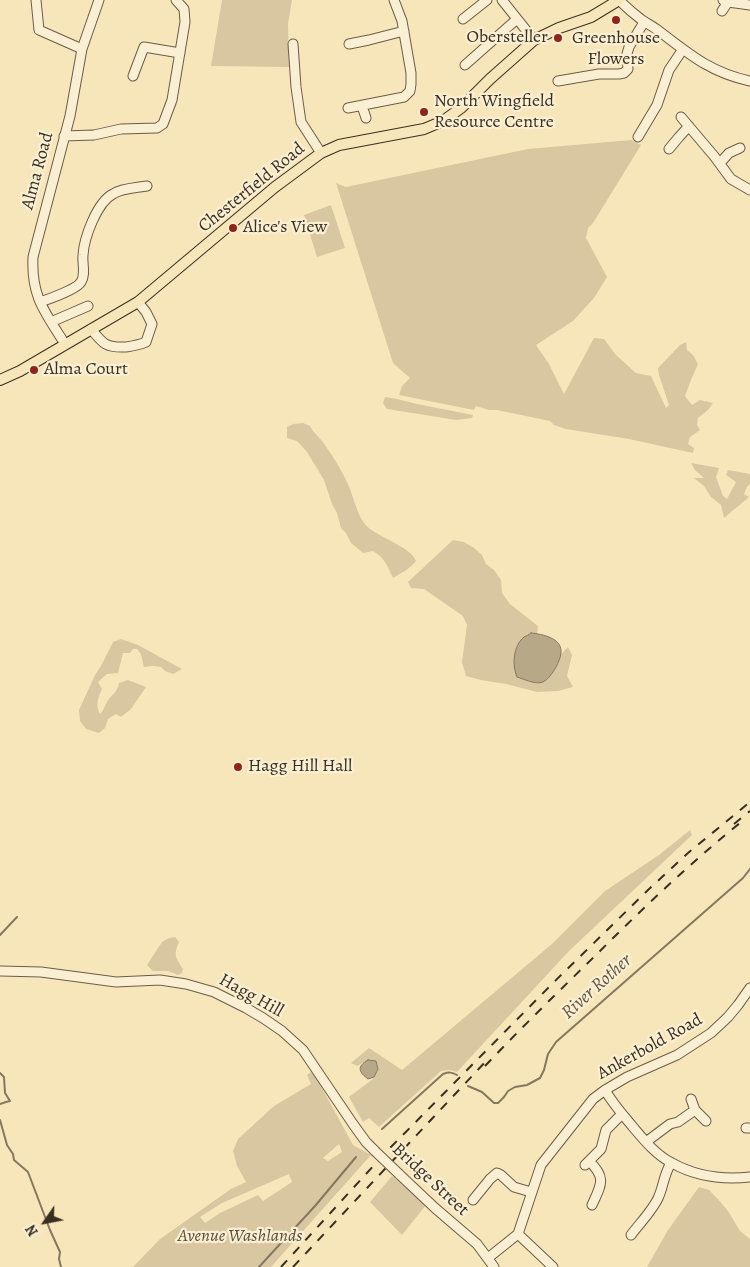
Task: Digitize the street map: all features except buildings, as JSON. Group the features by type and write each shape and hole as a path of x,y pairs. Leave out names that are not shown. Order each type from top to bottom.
{"main road":[{"name":"Chesterfield Road","path":"0,380 20,371 138,302 276,187 321,153 338,145 424,129 443,121 461,108 534,40 559,28 591,17 619,0"}],"street":[{"path":"36,0 39,30 82,49"},
{"name":"Alma Road","path":"65,344 40,302 32,270 33,256 70,116 82,49 99,0"},
{"path":"64,136 94,135 121,129 157,128 163,124 172,100 185,22 184,10 176,0"},
{"path":"348,108 404,97 410,92 410,73 404,32 394,0"},
{"path":"463,19 487,0"},
{"path":"619,0 644,22 656,28 704,64 730,76 747,81"},
{"path":"722,11 725,1 750,5"},
{"path":"506,2 516,19 534,40"},
{"path":"465,65 516,19"},
{"path":"558,81 624,72 628,69 627,54 629,47 644,22"},
{"path":"350,44 404,32"},
{"path":"293,44 301,122 321,153"},
{"path":"134,76 144,47 180,53"},
{"path":"638,137 657,105 669,70 683,49"},
{"path":"362,106 366,118"},
{"path":"681,117 731,179 750,190"},
{"path":"670,149 689,126"},
{"path":"720,163 729,153 740,148"},
{"path":"40,302 75,288 81,282 83,273 82,256 88,234 94,218 105,200 118,191 147,186"},
{"path":"91,329 100,340 108,346 116,348 139,345 146,342 152,324 138,302"},
{"path":"51,322 88,306"},
{"name":"Hagg Hill","path":"0,971 41,972 116,982 160,980 186,984 214,992 263,1018 304,1050 353,1124"},
{"name":"Ankerbold Road","path":"518,1234 541,1165 593,1099 628,1077 677,1055 711,1033 738,1006 750,988"},
{"path":"605,1090 612,1102 646,1142 671,1163 708,1177 734,1179 750,1177"},
{"path":"691,1099 695,1110 706,1121"},
{"path":"646,1142 670,1124 678,1122 695,1110"},
{"path":"592,1205 602,1183 601,1176 587,1163 602,1149 606,1130 622,1114"},
{"name":"Bridge Street","path":"353,1124 375,1151 435,1208 477,1244 494,1267"},
{"path":"631,1235 659,1197 663,1179 671,1163"},
{"path":"473,1200 497,1173 514,1187 531,1192"},
{"path":"488,1258 518,1234 553,1267"}],"green space":[{"path":"222,0 292,0 288,24 289,67 211,66"},
{"path":"631,140 641,145 593,223 588,228 586,238 607,277 594,298 573,321 536,345 549,364 564,394 594,338 604,339 616,355 636,373 651,376 666,408 669,405 658,368 680,345 686,342 687,350 693,355 698,364 685,396 692,405 700,400 713,403 698,418 697,425 700,430 690,437 688,444 694,448 693,453 629,439 566,429 554,425 550,421 497,410 476,406 474,410 399,395 402,386 410,378 393,363 336,183 346,187 528,149"},
{"path":"331,205 345,248 317,257 304,215"},
{"path":"385,397 473,415 472,418 456,420 387,409 383,403"},
{"path":"303,423 310,426 338,465 364,523 376,533 407,550 412,555 416,561 408,569 393,578 377,553 373,551 363,553 351,543 341,528 324,480 307,452 297,441 287,438 287,427"},
{"path":"691,463 719,468 716,477 723,496 727,499 736,482 726,475 728,470 750,474 750,484 744,494 749,497 724,518 721,505 694,478 704,478 695,470"},
{"path":"453,540 464,542 482,555 486,564 494,570 501,580 502,593 510,604 538,626 537,634 526,637 515,653 550,676 561,654 568,647 572,655 567,676 573,687 558,691 537,692 466,676 462,662 467,625 463,616 424,589 411,588 408,582"},
{"path":"121,639 138,645 182,669 173,674 161,667 144,667 141,654 137,649 133,649 130,653 123,653 118,673 107,674 98,682 102,689 97,704 100,714 119,683 128,680 146,687 131,709 121,717 116,714 108,719 105,728 99,733 86,729 80,721 79,710 113,642"},
{"path":"690,830 692,835 569,951 457,1072 450,1070 441,1071 379,1127 369,1118 363,1122 349,1097 373,1079 378,1069 376,1061 368,1060 357,1066 351,1063 369,1048 402,1070 552,944 605,891 659,855"},
{"path":"175,937 179,942 176,953 183,969 182,973 178,975 168,971 153,971 147,965 162,942"},
{"name":"Avenue Washlands","path":"311,1072 317,1079 353,1145 371,1155 271,1267 133,1267 160,1239 231,1189 246,1182 237,1166 233,1151 238,1139 274,1106 311,1084 307,1075","holes":["339,1144 342,1152 328,1161 323,1158","289,1174 292,1182 263,1201 258,1195 220,1213 205,1223 200,1217 222,1203"]},
{"path":"392,1176 426,1205 402,1235 370,1202"},
{"path":"699,1187 709,1190 718,1199 740,1231 750,1239 750,1267 647,1267 668,1230"}],"shaded area":[{"path":"531,633 540,634 555,640 561,652 551,675 540,683 517,677 514,667 514,656 520,641"},
{"path":"368,1060 376,1061 378,1069 374,1077 368,1079 361,1072 360,1067"}],"waterway":[{"name":"River Rother","path":"468,1086 482,1092 494,1103 498,1103 508,1091 515,1087 527,1085 540,1078 548,1054 556,1042 743,878 750,869"},
{"path":"0,935 17,917"},
{"path":"0,1073 4,1077 5,1093 10,1101 0,1104"},
{"name":"River Rother","path":"382,1129 443,1074 454,1073 457,1075"},
{"path":"0,1120 7,1145 13,1154 14,1160 28,1172 60,1252 61,1267"},
{"name":"River Rother","path":"259,1267 315,1206 356,1157"}],"railway":[{"path":"281,1267 387,1151 554,982 688,853 750,802"},
{"path":"734,824 750,811"},
{"path":"485,1066 648,905 740,823"},
{"path":"293,1267 488,1059"}],"place":[{"name":"Greenhouse Flowers","path":"616,20"},
{"name":"Obersteller","path":"558,38"},
{"name":"North Wingfield Resource Centre","path":"424,112"},
{"name":"Alice's View","path":"233,228"},
{"name":"Alma Court","path":"34,370"},
{"name":"Hagg Hill Hall","path":"238,767"}]}
